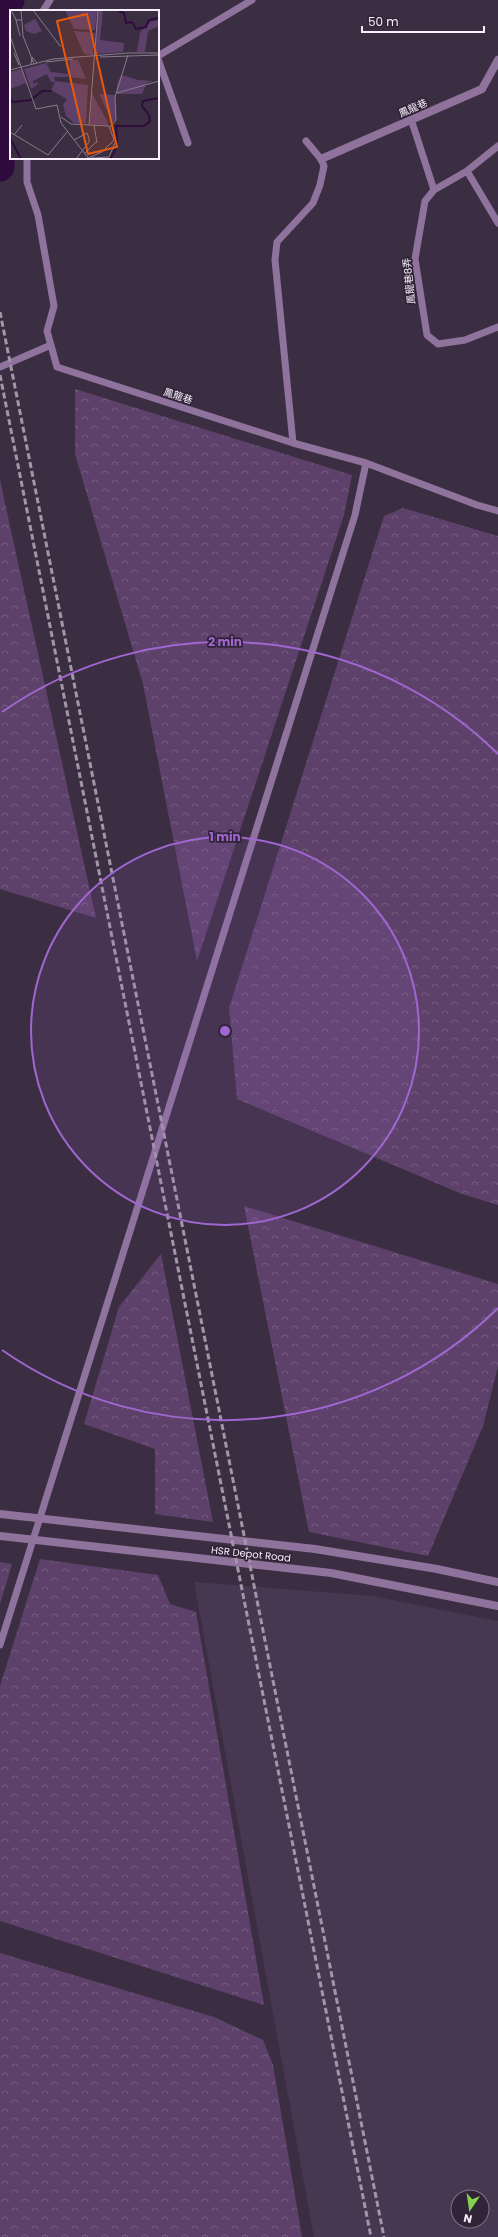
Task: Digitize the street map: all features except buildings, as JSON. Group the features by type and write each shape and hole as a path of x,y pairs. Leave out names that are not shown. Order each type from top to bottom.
{"street":[{"name":"鳳龍巷","path":"321,160 482,89 498,60"},
{"name":"HSR Depot Road","path":"0,1514 315,1549 437,1569 498,1582"},
{"name":"HSR Depot Road","path":"0,1536 331,1573 498,1606"}],"lane":[{"path":"44,10 50,0"},
{"path":"159,55 252,0"},
{"path":"159,63 188,142"},
{"path":"412,119 434,190"},
{"path":"293,443 275,277 277,242 313,204 320,185 324,166 306,141"},
{"name":"鳳龍巷8弄","path":"498,146 467,171 434,190 425,201 415,259 427,335 438,344 465,340 498,327"},
{"name":"鳳龍巷","path":"27,159 26,182 38,214 54,306 47,331 57,367 293,443 366,463 477,505 498,511"},
{"path":"467,171 498,223"},
{"path":"0,367 51,346"},
{"path":"0,1645 41,1519 103,1313 355,514 366,463"}],"shaded area":[{"path":"194,1582 373,1596 498,1621 498,2237 314,2237"}],"green space":[{"path":"75,389 352,475 344,515 197,961 143,684 75,454"},
{"path":"0,479 3,494 96,918 0,889"},
{"path":"403,508 498,536 498,1205 462,1194 237,1099 229,1008 384,516"},
{"path":"244,1206 498,1284 498,1366 483,1426 428,1556 309,1532"},
{"path":"161,1254 213,1522 155,1514 155,1449 84,1424 119,1307"},
{"path":"40,1559 158,1575 170,1604 196,1612 264,2005 0,1921 0,1686"},
{"path":"0,1562 12,1564 0,1604"},
{"path":"0,1953 214,2017 263,2040 273,2065 302,2237 0,2237"}],"waterway":[{"path":"0,167 5,7 10,0"}],"railway":[{"path":"0,312 384,2237"},
{"path":"0,375 371,2237"}]}
